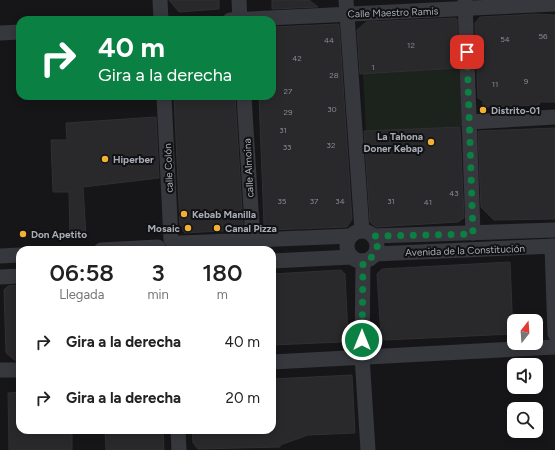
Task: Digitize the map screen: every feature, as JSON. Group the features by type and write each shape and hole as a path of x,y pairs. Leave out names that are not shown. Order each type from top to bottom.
{"street":[{"path":"160,0 161,16"},
{"path":"237,16 239,0"},
{"name":"Calle Maestro Ramis","path":"271,16 347,7 555,4"},
{"path":"465,5 473,234"},
{"path":"347,7 362,234"},
{"path":"0,34 16,32"},
{"name":"calle Colón","path":"164,100 170,246"},
{"name":"calle Almoina","path":"244,100 253,241"},
{"path":"470,122 555,117"},
{"name":"Avenida de la Constitución","path":"170,246 362,234 473,234 555,230"},
{"path":"362,234 347,246 363,257"},
{"path":"362,234 377,244 363,257 362,356 368,450"},
{"path":"554,246 555,334"},
{"name":"Avenida de la Constitución","path":"276,261 554,246"},
{"path":"0,256 16,255"},
{"path":"0,276 16,276"},
{"path":"276,362 555,347"},
{"path":"0,370 16,370"},
{"path":"178,434 179,450"}],"shaded area":[{"path":"466,68 469,126 366,131 363,74"}],"building":[{"path":"169,0 219,0 219,9 179,12"},
{"path":"272,0 309,0 318,7 272,9"},
{"path":"536,14 555,15 555,102 540,102 539,105 483,107 483,101 478,98 475,23 480,17"},
{"path":"457,19 458,68 360,74 357,30 366,22"},
{"path":"339,24 352,219 347,227 270,230 264,225 259,100 276,100 276,27"},
{"path":"174,100 235,100 243,225 238,230 185,233 180,227"},
{"name":"Hiperber","path":"156,117 159,178 83,187 86,235 70,237 69,192 53,192 51,140 67,140 66,123"},
{"path":"460,127 464,218 458,222 376,227 370,222 364,131"},
{"path":"555,128 555,219 494,220 481,207 478,131"},
{"path":"510,262 512,314 507,314 507,334 385,340 381,336 377,274 382,269"},
{"path":"341,270 345,274 348,336 342,342 276,345 276,274"},
{"path":"16,285 16,361 6,353 4,290 8,286"},
{"path":"352,375 355,433 308,435 280,445 280,447 198,449 193,443 192,434 276,434 276,379"},
{"path":"16,392 16,434 72,434 72,450 9,450 8,393"},
{"path":"105,434 163,434 164,450 106,450"}],"place":[{"name":"Distrito-01","path":"483,110"},
{"name":"La Tahona Doner Kebap","path":"431,142"},
{"name":"Hiperber","path":"105,159"},
{"name":"Kebab Manilla","path":"184,214"},
{"name":"Mosaic","path":"188,228"},
{"name":"Canal Pizza","path":"217,228"},
{"name":"Don Apetito","path":"23,234"}],"route":[{"path":"362,340 363,261 368,260 375,254 377,244 374,236 473,234 467,52"}]}
